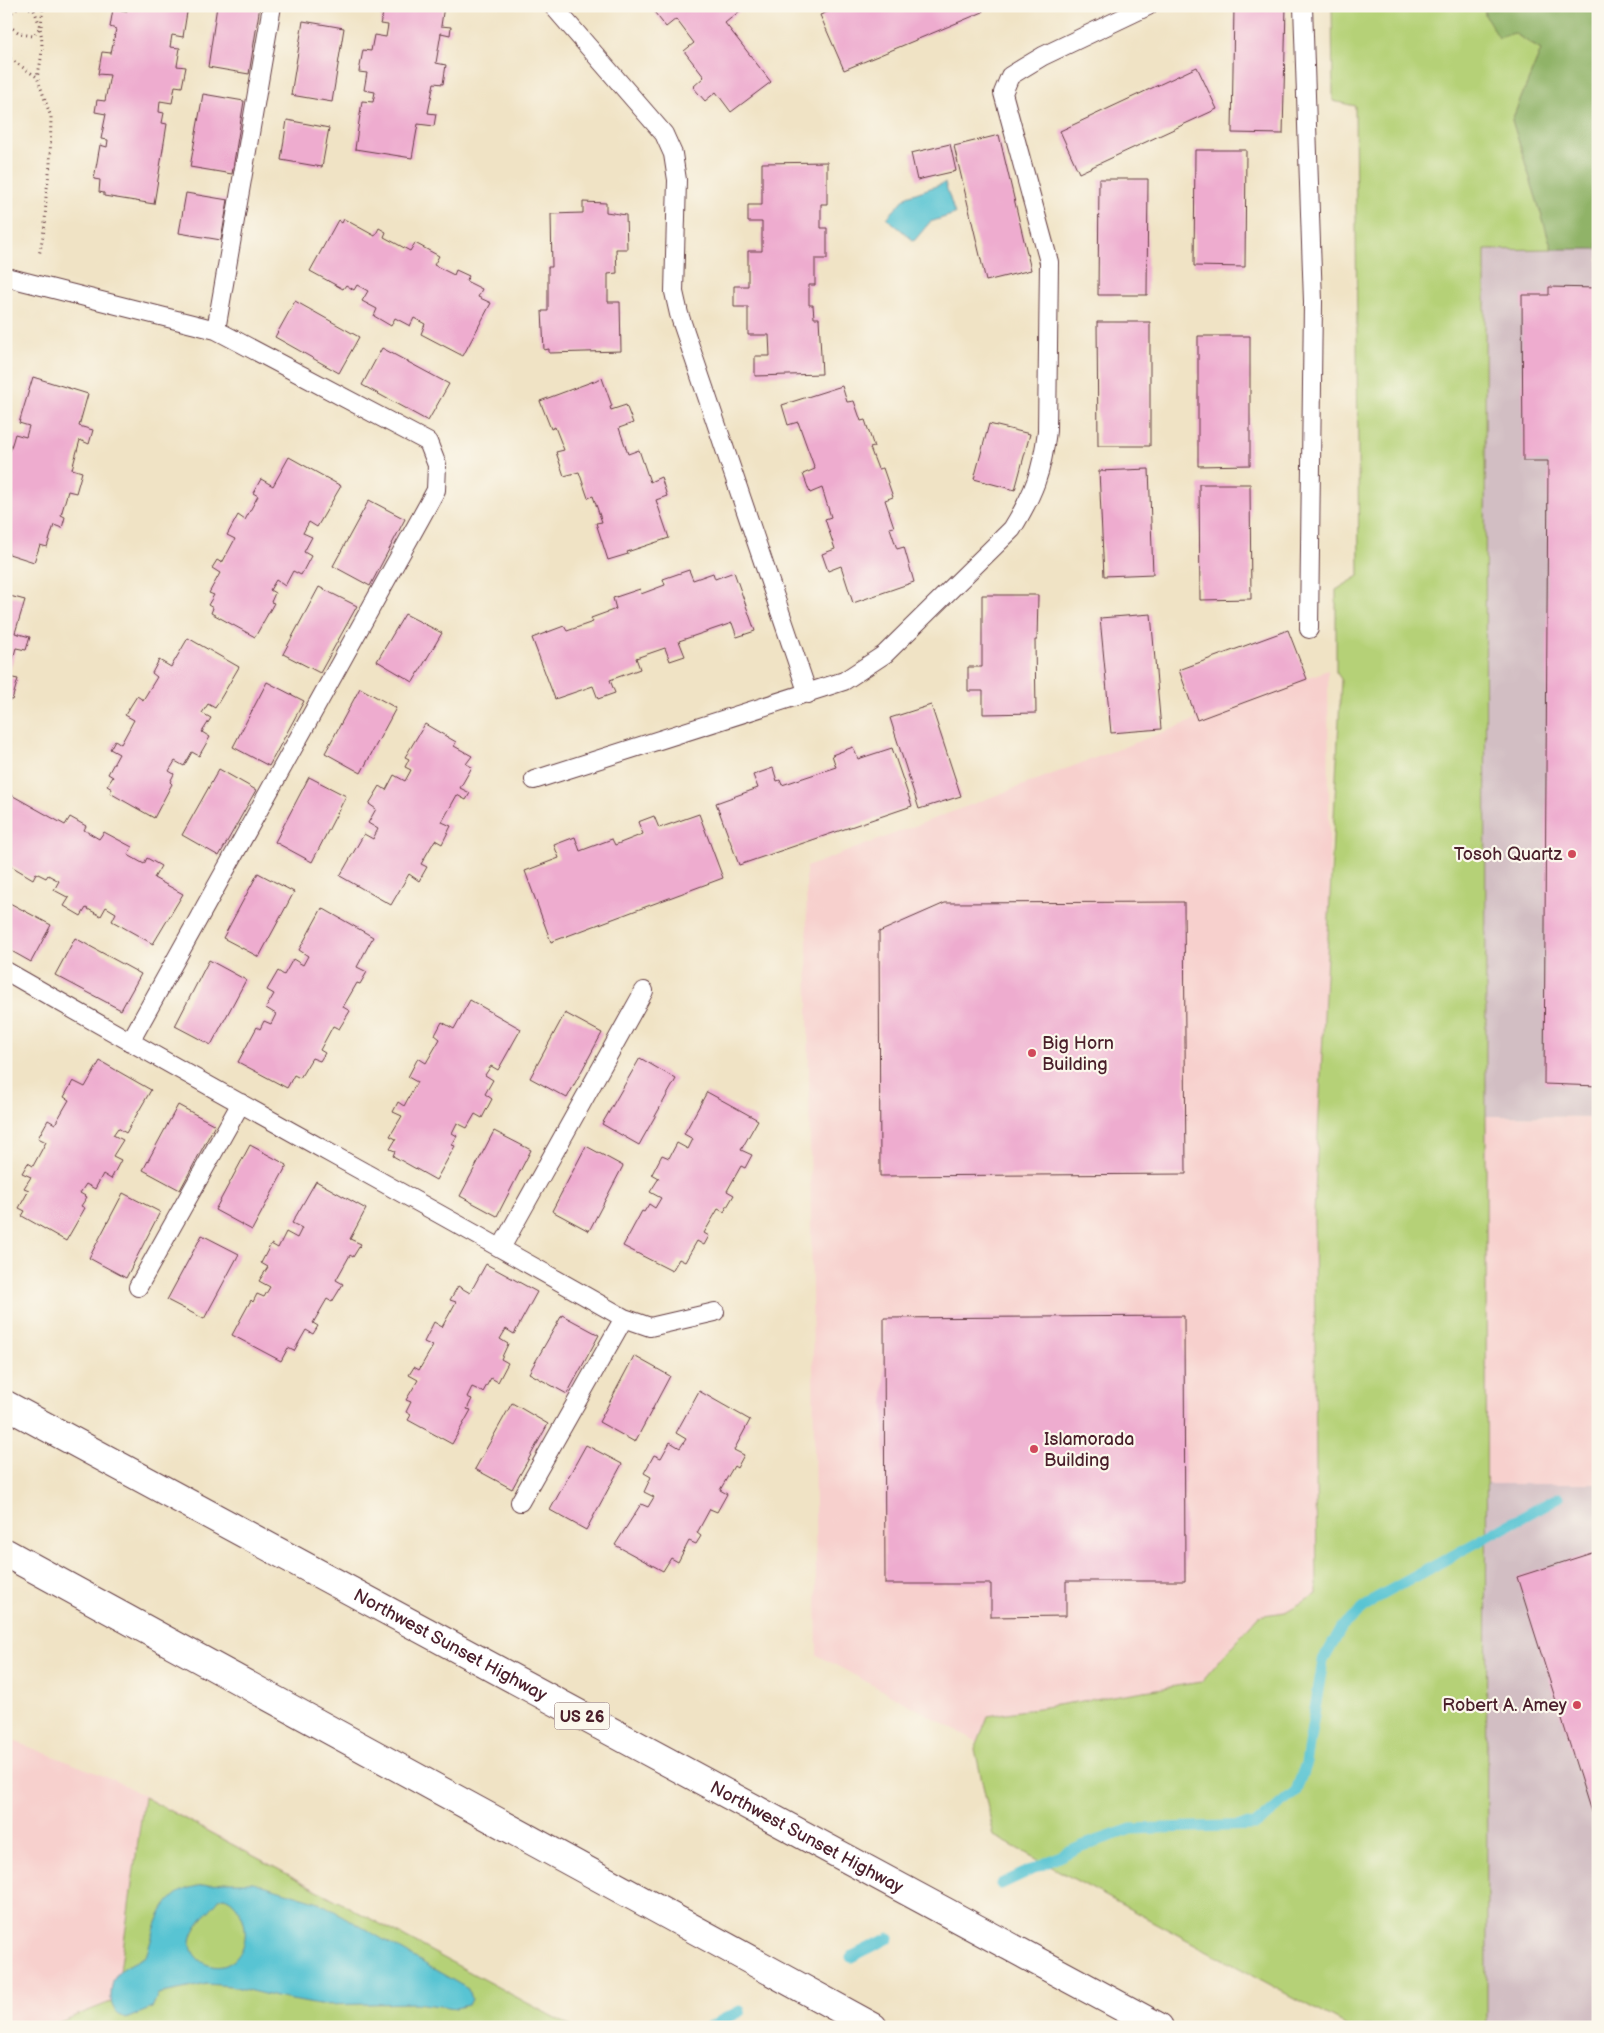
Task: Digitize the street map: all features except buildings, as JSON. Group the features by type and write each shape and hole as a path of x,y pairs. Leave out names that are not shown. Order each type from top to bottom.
{"highway":[{"name":"Northwest Sunset Highway","path":"6,1404 1159,2027"},
{"path":"6,1553 873,2027"}],"lane":[{"path":"216,330 272,6"},
{"path":"553,6 664,134 673,154 677,180 674,292 679,314 808,694"},
{"path":"534,780 844,681 886,654 1012,529 1026,507 1039,477 1047,431 1049,262 1003,93 1010,76 1043,56 1148,6"},
{"path":"1303,6 1313,302 1309,629"},
{"path":"6,276 216,330 428,442 437,465 436,490 130,1042"},
{"path":"6,971 624,1318 650,1327 715,1312"},
{"path":"501,1248 644,991"},
{"path":"138,1288 241,1103"},
{"path":"520,1502 624,1318"}],"path":[{"path":"21,6 11,13 9,26 21,34 33,36 41,26"},
{"path":"25,6 34,10 41,26"},
{"path":"36,77 42,59 43,41 41,26 43,6"},
{"path":"6,56 36,77 51,117 50,165 45,225 34,284"}],"shaded area":[{"path":"1485,249 1598,249 1598,1117 1486,1116"},
{"path":"1328,670 1337,1936 817,1655 806,867"},
{"path":"1486,1116 1598,1117 1598,1484 1486,1484"},
{"path":"1486,1484 1598,1484 1598,2027 1487,2027"},
{"path":"6,1738 115,1780 572,2027 6,2027"}],"green space":[{"path":"1332,6 1485,6 1485,15 1541,50 1512,120 1552,249 1485,250 1487,2027 1349,2027 994,1836 975,1749 988,1716 1201,1682 1258,1616 1285,1612 1317,1594 1314,1213 1341,679 1336,672 1336,590 1359,576 1355,106 1333,101"},
{"path":"1485,6 1598,6 1598,249 1552,249 1512,120 1541,50 1514,33 1499,38 1485,15"},
{"path":"144,1797 572,2027 47,2027 116,2000"}],"water":[{"path":"945,183 955,214 930,222 914,241 887,218 907,196"},
{"path":"223,1882 253,1882 319,1902 468,1989 471,1999 468,2005 456,2008 416,2003 319,2005 231,1986 207,1984 158,1994 152,2008 126,2019 114,2009 111,2002 114,1979 127,1966 146,1956 158,1921 167,1904 185,1890","holes":["224,1897 231,1900 240,1912 243,1919 245,1937 242,1949 235,1959 224,1966 217,1967 199,1960 192,1949 191,1942 198,1924 220,1898"]}],"waterway":[{"path":"1001,1884 1082,1846 1131,1829 1256,1825 1296,1791 1306,1763 1323,1661 1342,1627 1376,1598 1559,1497"},
{"path":"851,1957 889,1938"},
{"path":"709,2027 740,2011"}],"place":[{"name":"Tosoh Quartz","path":"1572,854"},
{"name":"Big Horn Building","path":"1032,1053"},
{"name":"Islamorada Building","path":"1034,1449"},
{"name":"Robert A. Amey","path":"1577,1705"}]}
